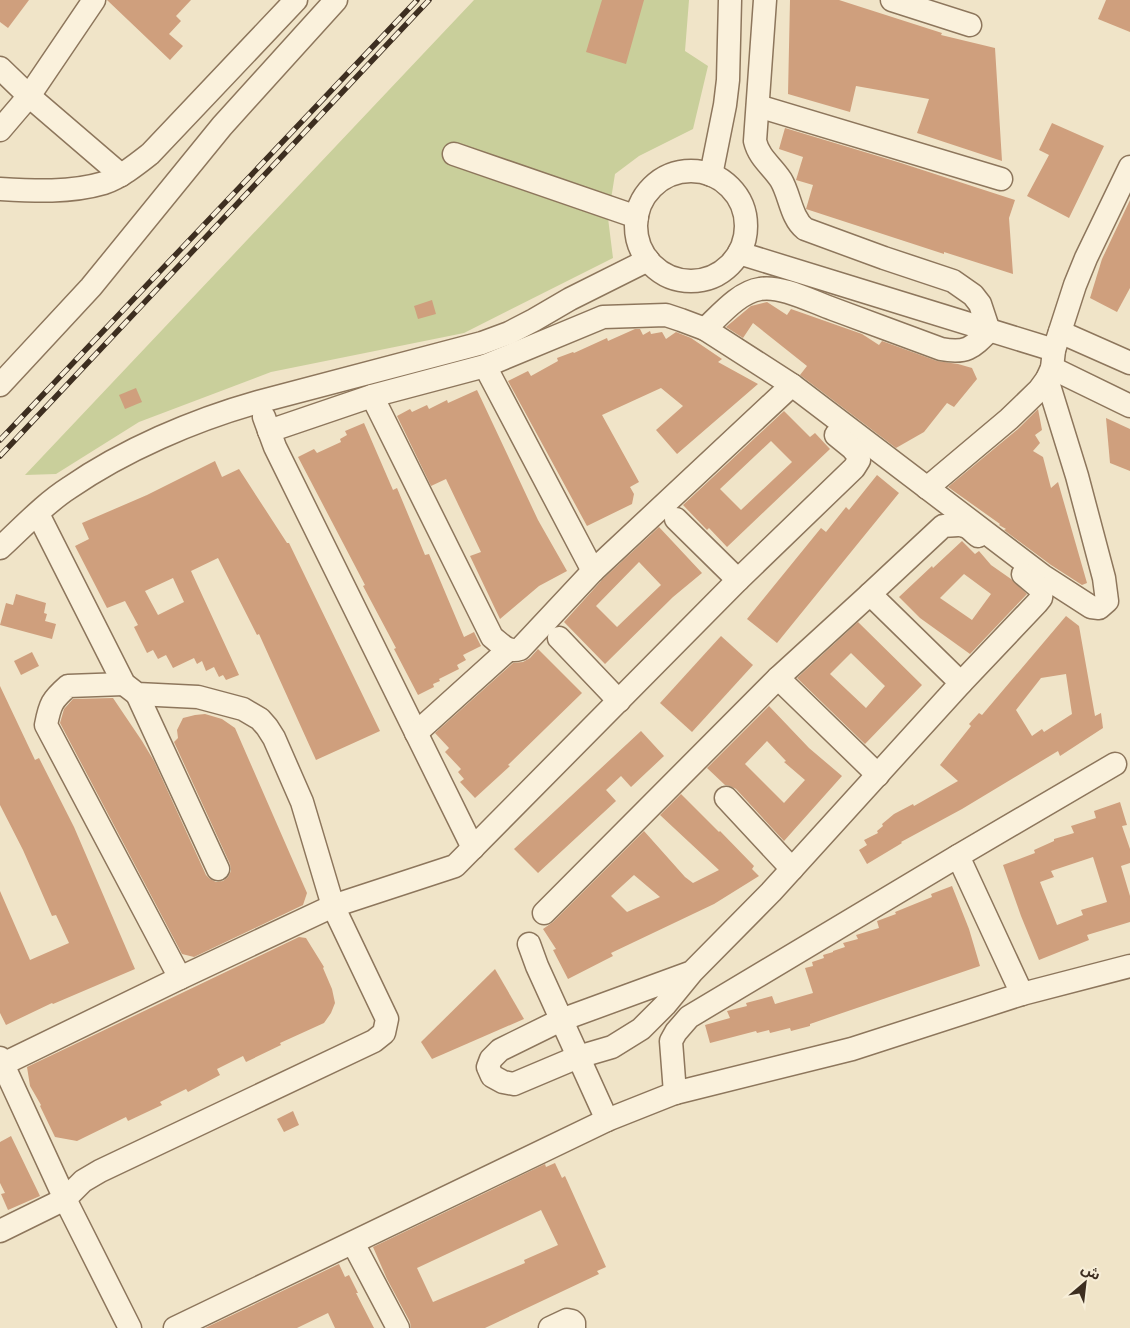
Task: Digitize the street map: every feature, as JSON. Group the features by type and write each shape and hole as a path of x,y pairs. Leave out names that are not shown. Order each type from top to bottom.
{"street":[{"path":"0,130 28,96 94,0"},
{"path":"0,190 45,191 74,189 105,182 121,174 150,154 296,0"},
{"path":"0,385 91,287 222,126 336,0"},
{"path":"711,175 728,80 730,0"},
{"path":"764,0 755,134 757,149 781,180 798,222 805,229 953,281 964,287 980,304 989,331"},
{"path":"892,0 970,25"},
{"path":"0,68 28,96 121,174"},
{"path":"758,106 1001,180"},
{"path":"454,154 637,217"},
{"path":"927,488 1009,419 1038,390 1053,357 1075,285 1086,258 1130,167"},
{"path":"687,171 711,175 728,186 735,194 744,212 745,233 739,253 723,270 701,279 690,280 667,275 648,260 639,244 637,217 640,206 654,186 674,173 687,171"},
{"path":"739,253 989,331 1053,357 1130,406"},
{"path":"872,294 884,258"},
{"path":"0,548 67,489 100,468 168,434 231,410 258,402 482,343 526,325 570,298 648,260"},
{"path":"705,329 749,292 772,288 954,352 970,348 989,331"},
{"path":"269,431 372,396 485,366 603,317 666,315 705,329 927,488 1043,576 1091,607 1099,608 1107,601 1108,595 1077,476 1053,357"},
{"path":"1053,357 1130,363"},
{"path":"485,366 593,570"},
{"path":"372,396 492,637 508,650 514,651 520,649 593,570 788,389"},
{"path":"130,1328 65,1199 2,1061 333,906 455,866 738,580 854,468 859,460 852,448 788,389"},
{"path":"258,402 275,447 472,848"},
{"path":"38,514 131,689 218,869"},
{"path":"676,519 738,580"},
{"path":"544,913 778,678 943,526 965,526 1038,586 1042,590 1041,598 792,869 692,972 665,1005 640,1029 612,1047 578,1057 514,1084 492,1076 488,1067 491,1059 500,1050 561,1020 692,972"},
{"path":"870,594 961,683"},
{"path":"559,638 619,701"},
{"path":"416,733 508,650"},
{"path":"778,678 878,775"},
{"path":"0,1231 65,1199 83,1181 100,1171 380,1038 386,1028 387,1019 333,906 302,802 274,738 260,719 242,708 198,697 131,689 68,686 53,700 49,707 46,725 180,978"},
{"path":"675,1093 671,1041 689,1017 1116,764"},
{"path":"726,798 792,869"},
{"path":"958,856 1022,994"},
{"path":"529,944 537,966 607,1120"},
{"path":"175,1328 607,1120 675,1093 852,1049 1022,994 1130,966"},
{"path":"353,1243 398,1328"},
{"path":"550,1328 567,1320 574,1323 574,1328"}],"green space":[{"path":"474,0 689,0 685,51 708,66 693,129 639,156 615,174 608,218 613,258 464,333 271,372 139,422 56,474 25,475"}],"building":[{"path":"0,0 29,0 8,28 0,22"},
{"path":"107,0 191,0 176,16 181,21 169,34 183,46 170,60"},
{"path":"602,0 644,0 626,64 586,52"},
{"path":"790,0 839,0 942,33 941,35 995,48 1002,161 917,133 929,99 856,86 850,112 788,94"},
{"path":"1106,0 1130,0 1130,32 1098,19"},
{"path":"1052,123 1104,146 1069,218 1027,196 1049,155 1039,150"},
{"path":"785,128 1015,200 1009,218 1013,274 944,252 944,254 806,209 813,185 796,180 803,157 779,149"},
{"path":"1130,200 1130,288 1117,312 1090,298 1102,259"},
{"path":"432,300 436,314 418,319 414,306"},
{"path":"767,302 787,315 791,309 862,334 879,345 882,341 937,361 972,368 977,379 954,407 947,403 924,432 896,448 800,375 807,366 753,323 743,338 726,327 751,306"},
{"path":"635,329 640,329 643,335 650,331 651,334 662,332 666,339 676,332 691,338 722,359 718,362 758,384 677,454 656,430 683,406 661,388 602,415 639,482 630,487 634,494 632,504 587,526 508,381 528,371 531,376 558,361 557,358 574,353 607,338 608,341"},
{"path":"136,388 142,402 125,409 119,395"},
{"path":"477,390 538,520 567,571 539,586 500,619 470,556 481,552 446,479 431,486 397,416 410,409 412,412 427,405 429,409 447,400 448,403"},
{"path":"1038,409 1042,430 1035,435 1040,443 1033,451 1043,457 1051,488 1058,482 1087,583 1082,585 1051,565 1004,530 1006,529 1000,524 948,487 1018,429"},
{"path":"784,411 810,437 815,433 830,449 727,547 709,528 707,530 683,505","holes":["771,441 792,462 741,510 720,489"]},
{"path":"1106,418 1130,429 1130,471 1110,463"},
{"path":"364,423 393,490 397,488 425,555 429,554 464,637 474,632 481,646 463,655 466,660 457,665 459,669 439,679 440,681 433,684 434,687 418,695 394,649 396,648 363,586 365,585 298,457 314,449 317,453 341,442 340,439 347,435 345,431"},
{"path":"215,461 222,477 239,469 287,543 289,543 380,731 316,760 259,634 257,635 218,558 191,571 239,675 226,680 223,675 219,677 214,667 206,671 202,661 197,664 194,658 173,668 166,655 158,659 153,650 147,653 134,627 138,625 125,601 107,608 75,546 89,539 82,523 147,495","holes":["173,578 184,602 158,615 145,591"]},
{"path":"877,475 899,493 777,643 747,619 821,528 826,532 846,507 849,510"},
{"path":"659,527 702,573 673,597 605,664 564,622 602,580","holes":["639,562 661,585 617,627 596,606"]},
{"path":"962,541 975,554 979,551 991,565 1011,579 1027,594 970,654 920,618 899,597 932,566 933,568","holes":["964,574 991,594 972,620 940,598"]},
{"path":"16,594 46,603 44,613 47,614 45,621 56,624 52,639 0,625 6,603 13,605"},
{"path":"1066,616 1079,626 1095,716 1101,713 1103,728 1060,756 1058,751 962,809 901,842 867,864 859,850 867,845 864,840 878,833 877,831 883,826 882,824 894,814 913,804 914,806 958,781 940,765 971,726 969,724 979,713 982,715","holes":["1066,674 1072,714 1044,732 1042,729 1032,736 1016,710 1041,678"]},
{"path":"858,622 922,685 865,744 797,678","holes":["851,653 885,686 866,708 830,674"]},
{"path":"721,636 753,665 692,732 660,703"},
{"path":"538,649 582,693 508,765 510,766 475,798 460,782 464,779 458,772 461,769 445,752 449,748 435,733 513,663 523,662 530,658"},
{"path":"32,652 39,666 21,675 14,661"},
{"path":"0,686 35,760 39,758 74,827 135,969 52,1003 6,1025 0,1013 0,891 30,960 69,943 56,915 52,916 23,850 0,805"},
{"path":"113,698 154,761 206,875 216,882 223,881 228,877 231,871 230,864 174,742 178,738 177,730 183,718 195,715 205,714 222,719 235,728 307,893 303,905 194,957 182,954 60,723 64,709 73,699"},
{"path":"769,706 809,748 842,776 784,841 736,789 725,785 707,768","holes":["767,741 786,761 784,762 805,780 784,803 745,764"]},
{"path":"641,731 664,756 631,787 621,776 606,790 616,801 538,873 514,849"},
{"path":"681,794 754,866 752,869 759,876 714,904 611,953 613,956 568,979 553,950 556,949 543,929 553,922 644,831 685,877 693,883 719,870 660,815","holes":["634,875 660,897 627,912 611,896"]},
{"path":"1120,802 1127,825 1122,826 1130,849 1130,863 1121,866 1130,896 1130,922 1087,935 1089,940 1039,960 1003,865 1035,853 1034,850 1054,841 1054,839 1074,833 1071,826 1096,818 1094,811","holes":["1093,857 1107,902 1081,910 1083,915 1057,925 1040,882 1054,877 1051,871"]},
{"path":"952,886 969,929 980,966 810,1024 810,1026 791,1031 790,1028 770,1033 769,1030 757,1033 756,1031 710,1043 705,1025 730,1018 727,1011 747,1006 746,1003 772,996 775,1004 813,993 805,968 813,966 812,962 824,958 823,955 845,947 843,943 858,939 856,935 879,928 877,921 896,914 895,912 932,897 931,894"},
{"path":"299,937 306,938 324,967 332,989 335,1003 324,1023 280,1043 281,1045 246,1062 243,1056 217,1069 220,1075 188,1092 186,1089 160,1102 162,1105 128,1121 126,1117 77,1141 55,1137 41,1105 30,1086 27,1067"},
{"path":"495,969 524,1019 432,1059 421,1042"},
{"path":"293,1111 299,1125 284,1132 277,1119"},
{"path":"11,1136 40,1196 8,1210 1,1194 5,1193 0,1183 0,1142"},
{"path":"555,1163 562,1178 565,1176 606,1267 597,1271 599,1274 485,1328 411,1328 410,1322 387,1279 373,1247 545,1164 546,1167","holes":["541,1210 558,1245 524,1260 525,1263 433,1302 417,1268"]},
{"path":"339,1264 345,1277 349,1275 374,1328 335,1328 328,1313 297,1328 205,1328"}],"railway":[{"path":"0,440 417,0"},
{"path":"0,456 429,0"}]}
